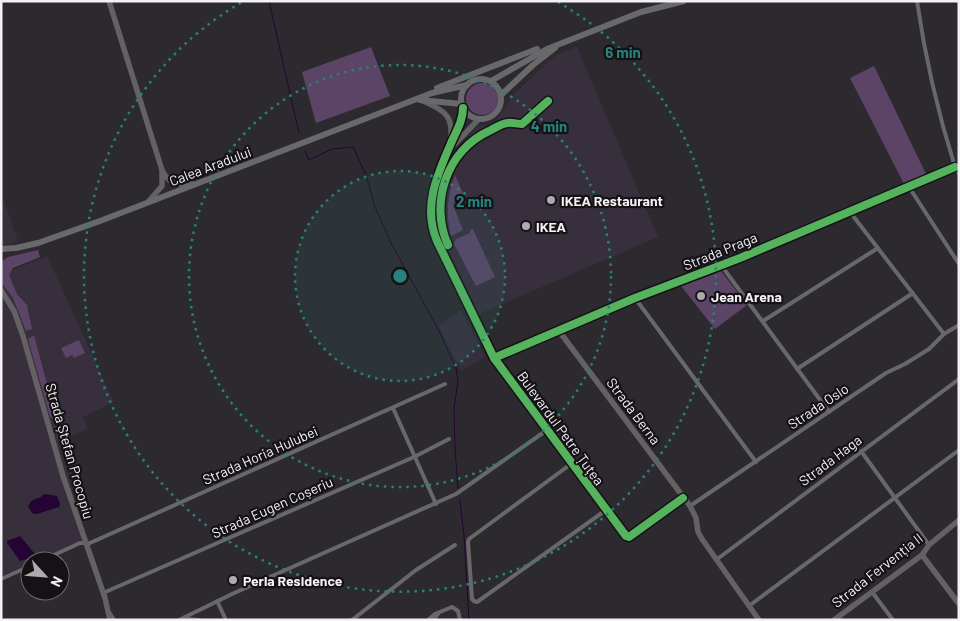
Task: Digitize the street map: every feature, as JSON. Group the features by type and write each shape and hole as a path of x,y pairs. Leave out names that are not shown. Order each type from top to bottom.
{"main road":[{"path":"491,81 535,54 641,12 684,1"},
{"path":"501,95 533,65 560,44"},
{"path":"419,100 427,92 546,46 560,44"},
{"path":"481,79 491,81 498,87 501,95 500,107 487,118 479,119 470,116 462,106 462,94 467,85 481,79"},
{"name":"Calea Aradului","path":"1,256 5,249 38,243 146,204 419,100 432,93 467,85"},
{"name":"Calea Aradului","path":"419,100 462,106"}],"street":[{"path":"109,1 162,170 168,180 174,184 196,184"},
{"path":"918,1 921,28 933,85 957,169"},
{"path":"419,100 440,109 450,120 451,137 448,151"},
{"name":"Bulevardul Petre Țuțea","path":"462,106 462,119 438,171 433,190 432,225 437,241 494,358 571,464 628,537 684,498"},
{"name":"Bulevardul Petre Țuțea","path":"448,151 479,119"},
{"name":"Strada Praga","path":"494,358 909,186 957,169"},
{"path":"146,204 162,186 162,170"},
{"path":"909,186 959,264"},
{"path":"850,212 944,334"},
{"path":"762,321 878,248"},
{"path":"721,265 829,412"},
{"name":"Strada Ștefan Procopiu","path":"2,292 14,311 23,336 63,476 110,619"},
{"path":"797,369 913,293"},
{"path":"635,298 756,462"},
{"name":"Strada Oslo","path":"690,506 886,374 929,349 944,334 959,325"},
{"name":"Strada Berna","path":"559,331 690,506 696,518 698,532 759,620"},
{"name":"Strada Haga","path":"716,560 959,379"},
{"name":"Strada Horia Hulubei","path":"63,551 80,543 90,543 444,384"},
{"path":"393,408 436,504"},
{"path":"179,620 217,601 462,491 546,430"},
{"name":"Strada Eugen Coșeriu","path":"103,593 450,440"},
{"path":"749,606 959,450"},
{"path":"861,452 929,545"},
{"path":"571,464 469,539 472,599 478,602 606,510"},
{"name":"Strada Fervenția II","path":"834,620 922,555 929,545 959,520"},
{"path":"352,620 416,570 455,545"},
{"path":"922,555 959,604"},
{"path":"1,580 20,571"},
{"path":"872,592 893,620"},
{"path":"217,601 226,620"},
{"path":"428,620 449,608 457,609 460,620"},
{"path":"432,620 438,614"},
{"path":"185,617 199,620"}],"shaded area":[{"path":"371,47 390,96 316,123 302,72"},
{"path":"577,47 658,237 479,314 442,238 436,210 440,178 452,155 478,126 487,125 496,120 514,94 556,55"},
{"path":"874,66 926,174 904,184 850,78"},
{"path":"482,83 494,87 498,99 494,111 482,115 470,111 466,99 470,87"},
{"path":"455,175 464,196 455,200 453,205 463,230 451,236 448,206 450,190"},
{"path":"1,198 3,198 18,241 1,246"},
{"path":"473,229 495,277 476,286 454,244 456,239 470,233 470,230"},
{"path":"38,250 40,257 13,268 9,275 17,294 27,305 32,329 26,331 13,298 1,282 1,262 8,257"},
{"path":"47,256 114,402 83,417 88,429 58,441 87,540 60,551 20,551 20,568 1,576 1,276"},
{"path":"721,271 747,305 715,329 681,286"},
{"path":"461,310 485,357 461,371 439,326"},
{"path":"34,335 56,418 53,419 50,417 28,339"},
{"path":"79,340 85,353 74,358 72,355 66,358 61,348"},
{"path":"44,494 57,496 60,504 59,507 33,514 28,507 34,500"},
{"path":"20,536 32,551 20,551 20,561 7,541"}],"waterway":[{"path":"269,1 299,133"},
{"path":"305,151 309,160 332,149 353,147 366,175 375,207 391,243 438,329 456,368 458,381 454,409 458,488"},
{"path":"460,500 469,620"}],"cycle path":[{"path":"448,245 440,212 442,195 446,179 462,151 474,140 496,127 511,123 522,124 548,101"},
{"path":"463,108 459,125 437,177 431,202 431,215 437,241 494,358 626,536 629,537 683,498"},
{"path":"494,358 635,298 740,258 955,167"}],"place":[{"name":"IKEA Restaurant","path":"551,200"},
{"name":"IKEA","path":"526,226"},
{"name":"Jean Arena","path":"701,296"},
{"name":"Perla Residence","path":"233,580"}]}
